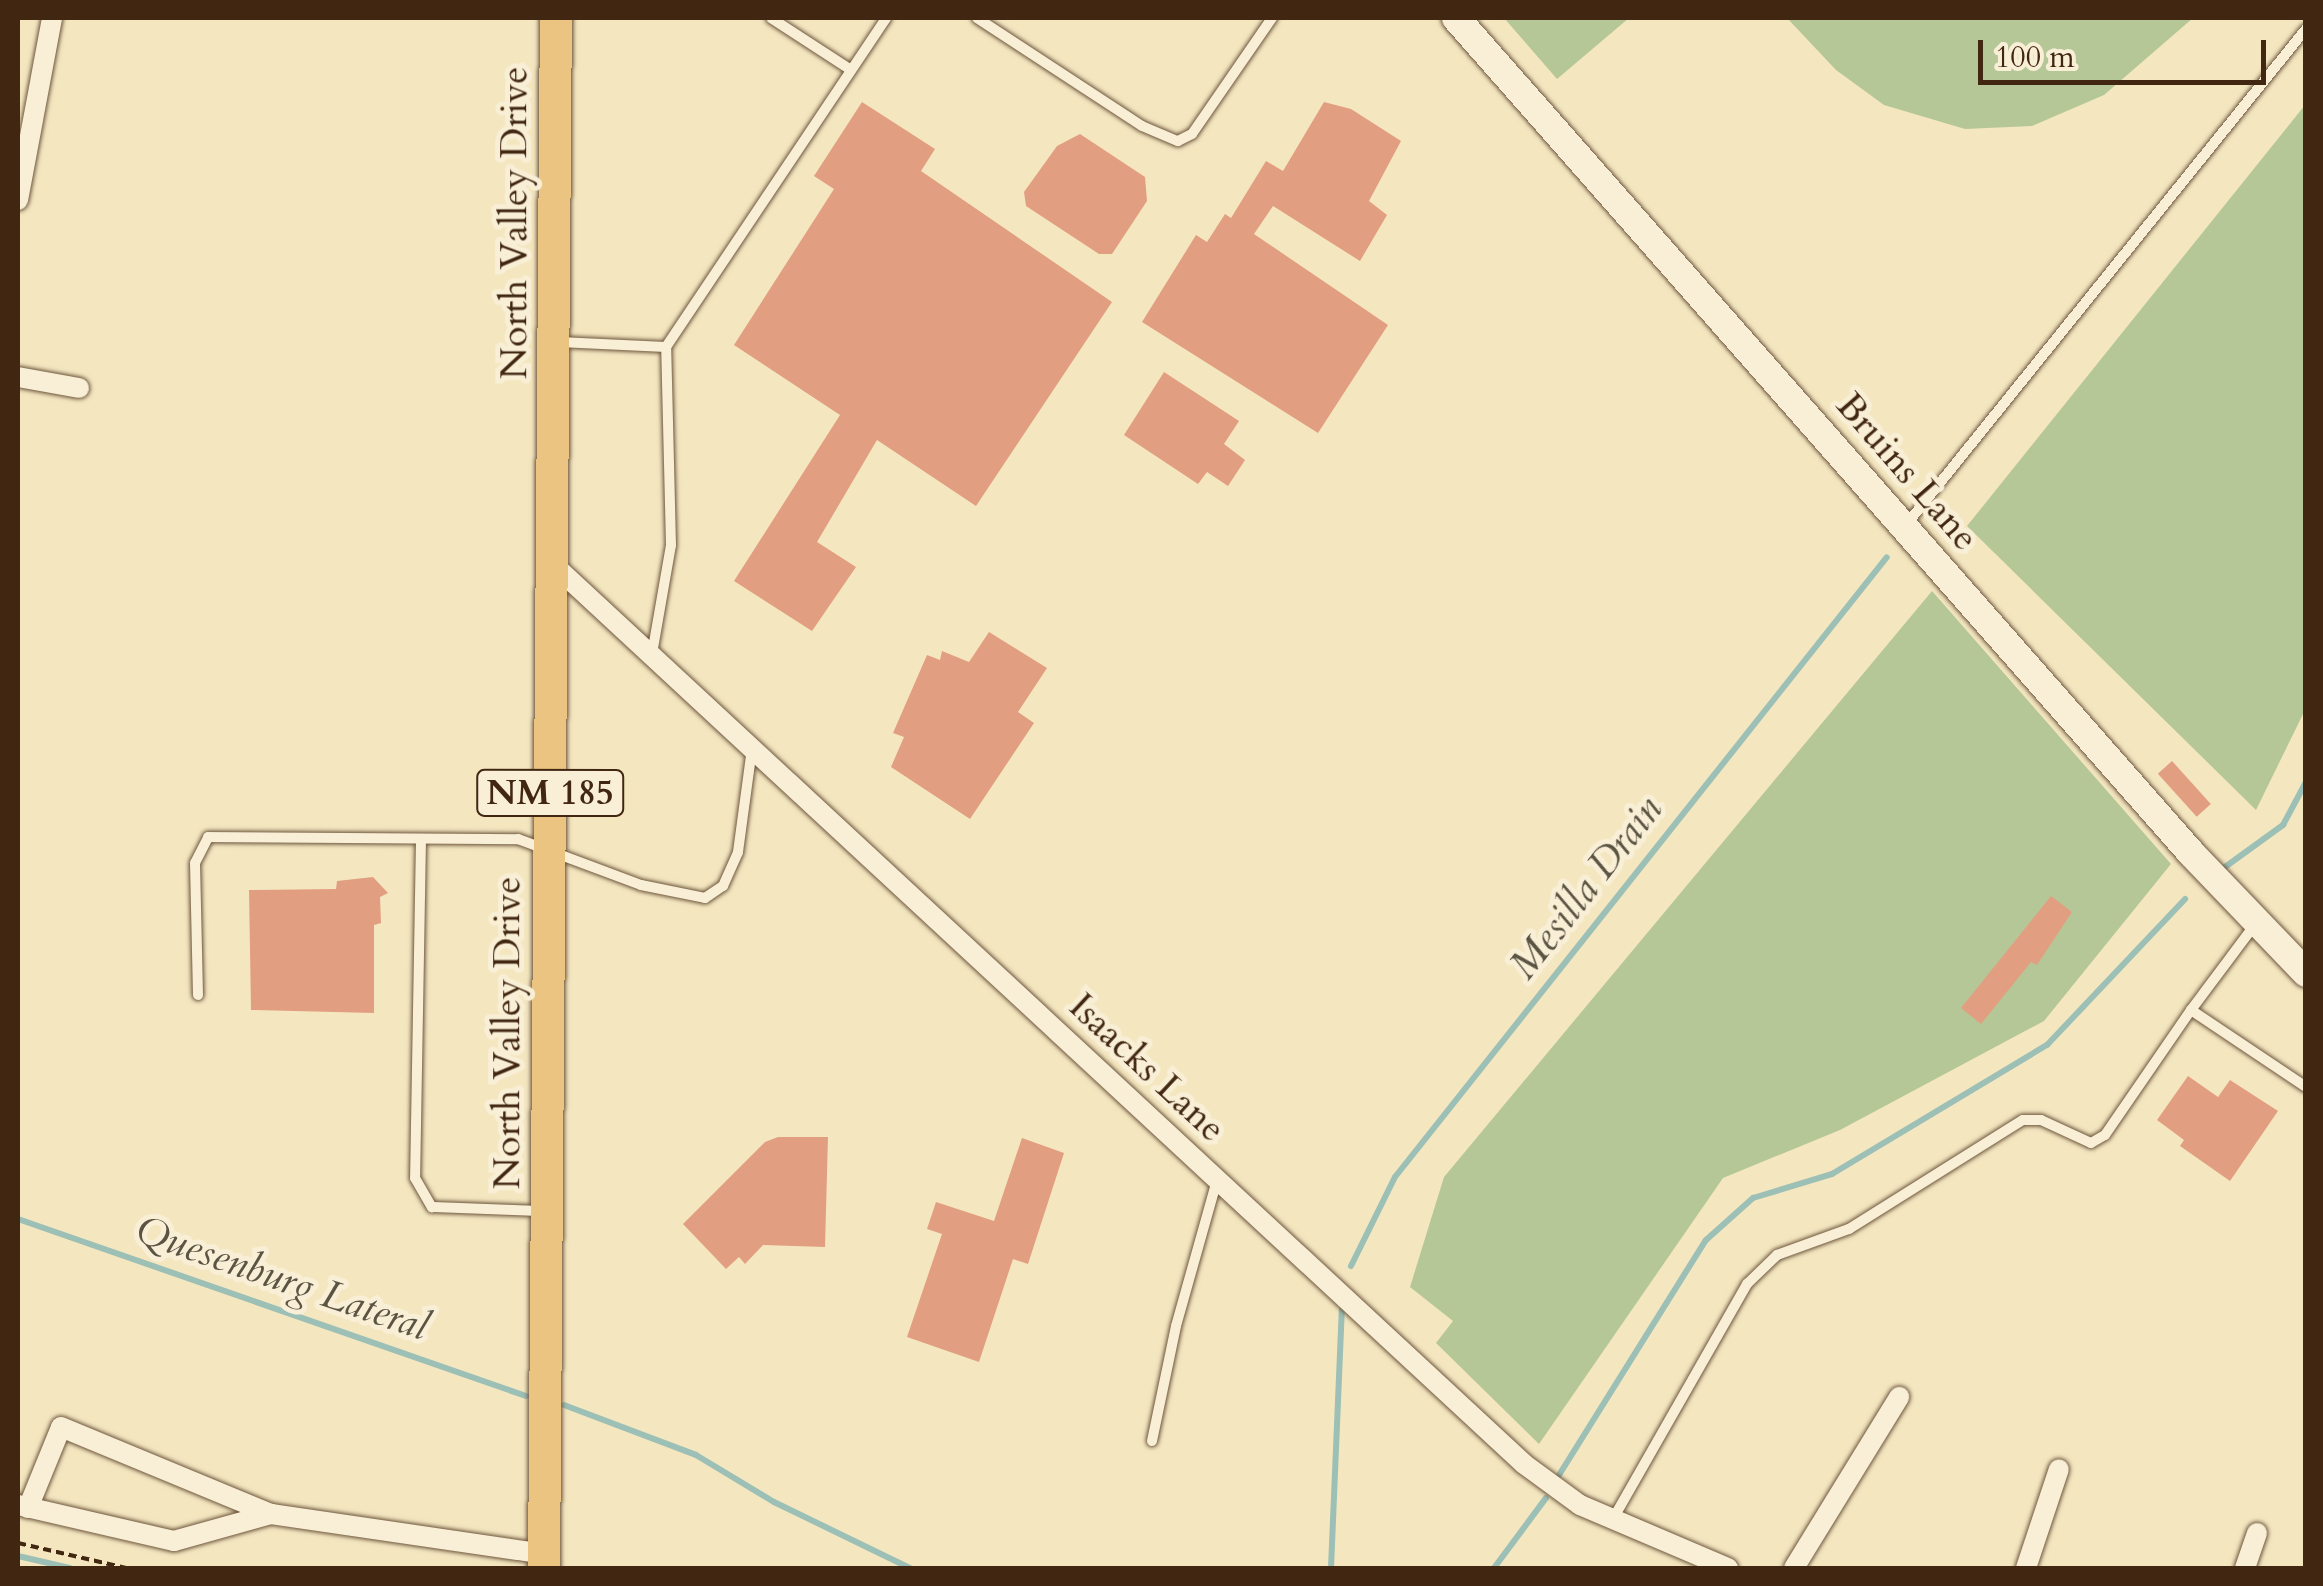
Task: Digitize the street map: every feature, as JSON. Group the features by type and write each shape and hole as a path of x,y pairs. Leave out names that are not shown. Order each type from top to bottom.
{"main road":[{"name":"North Valley Drive","path":"544,1561 556,18"}],"street":[{"path":"18,200 23,140 52,18"},
{"name":"Bruins Lane","path":"1456,18 2256,923 2306,973"},
{"path":"18,377 79,388"},
{"name":"Isaacks Lane","path":"554,566 1524,1464 1564,1494 1613,1519 1728,1568"},
{"path":"1794,1568 1898,1396"},
{"path":"271,1514 174,1541 23,1507 61,1426 271,1514 544,1561"},
{"path":"2026,1568 2059,1469"},
{"path":"2245,1568 2257,1533"}],"lane":[{"path":"771,18 851,70"},
{"path":"652,656 672,545 666,347 886,18"},
{"path":"977,18 1155,134 1178,141 1192,134 1272,18"},
{"path":"1906,526 2306,29"},
{"path":"555,342 666,347"},
{"path":"198,995 196,863 208,837 420,839 549,846 641,885 706,898 723,886 738,852 752,749"},
{"path":"420,839 415,1178 432,1207 547,1212"},
{"path":"1613,1519 1748,1284 1777,1255 1849,1230 2023,1120 2041,1120 2091,1143 2105,1135 2256,923"},
{"path":"2191,1010 2306,1087"},
{"path":"1152,1441 1176,1326 1217,1180"}],"path":[{"path":"18,1543 126,1568"}],"green space":[{"path":"1504,18 1629,18 1557,79"},
{"path":"1787,18 2193,18 2104,95 2032,126 1965,129 1884,105 1836,70"},
{"path":"2305,105 2305,710 2256,810 1967,526"},
{"path":"1932,591 2171,864 2044,1021 1840,1130 1723,1178 1539,1444 1436,1343 1453,1321 1410,1287 1444,1177"}],"building":[{"path":"862,102 935,149 921,171 1112,302 976,506 877,440 817,542 856,567 812,631 734,581 840,415 734,345 834,189 814,176"},
{"path":"1324,102 1351,109 1401,141 1369,201 1387,215 1360,261 1273,206 1254,234 1388,325 1318,433 1142,322 1196,235 1207,242 1225,214 1231,218 1266,161 1283,171"},
{"path":"1080,134 1145,177 1147,201 1112,254 1099,254 1026,206 1024,192 1057,146"},
{"path":"1164,372 1239,421 1224,444 1245,460 1228,486 1207,472 1198,484 1124,435"},
{"path":"989,632 1047,668 1018,712 1034,723 970,819 891,767 904,737 893,733 927,655 940,660 942,651 969,662"},
{"path":"2172,761 2211,804 2197,817 2158,774"},
{"path":"373,877 388,893 380,897 381,923 374,925 374,1013 251,1010 249,890 336,889 337,881"},
{"path":"2051,896 2072,912 2037,965 2031,962 1981,1024 1961,1008"},
{"path":"2188,1076 2218,1097 2230,1080 2278,1111 2230,1181 2180,1146 2184,1140 2157,1120"},
{"path":"778,1137 828,1137 825,1247 763,1245 745,1264 739,1257 726,1269 683,1224 765,1142"},
{"path":"1022,1138 1064,1153 1028,1264 1013,1259 979,1362 907,1337 942,1234 927,1229 936,1202 994,1221"}],"waterway":[{"name":"Mesilla Drain","path":"1351,1266 1395,1177 1887,557"},
{"name":"Quesenburg Lateral","path":"2225,867 2283,825 2306,782"},
{"name":"Quesenburg Lateral","path":"1559,1475 1706,1240 1753,1198 1832,1174 2047,1045 2185,899"},
{"name":"Quesenburg Lateral","path":"18,1219 526,1396"},
{"name":"Mesilla Drain","path":"1331,1568 1342,1310"},
{"name":"Quesenburg Lateral","path":"564,1405 696,1455 774,1502 910,1568"},
{"name":"Quesenburg Lateral","path":"1494,1568 1546,1498"},
{"path":"18,1556 70,1568"}]}
